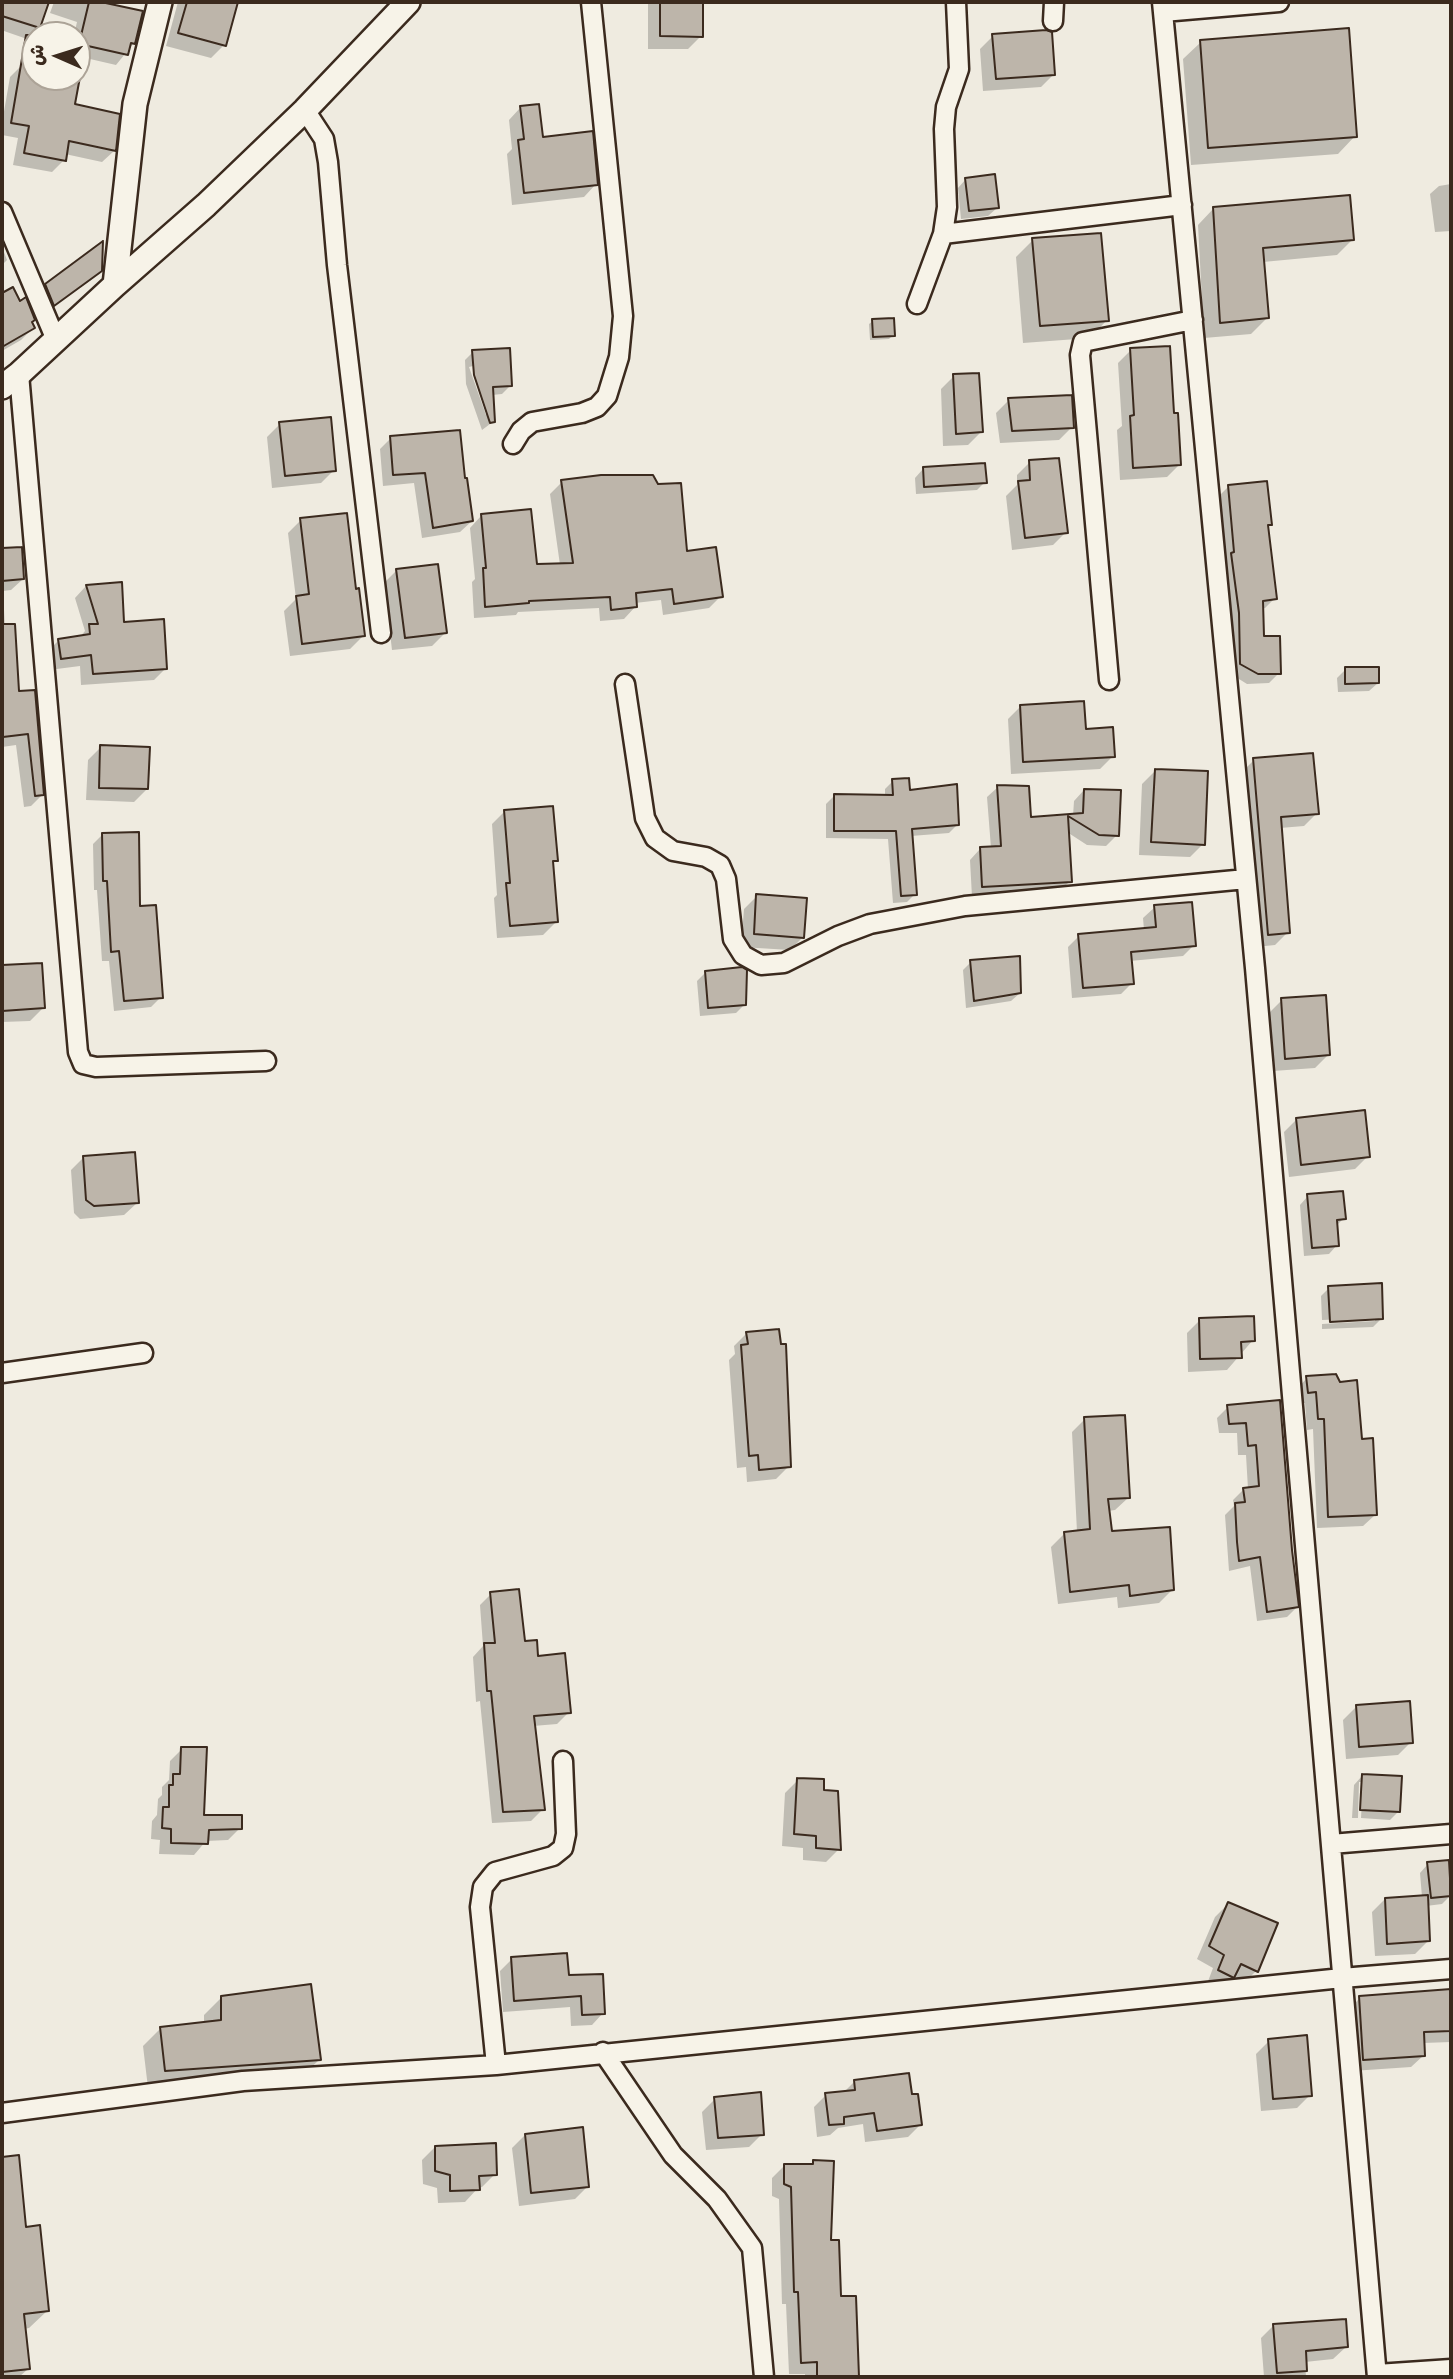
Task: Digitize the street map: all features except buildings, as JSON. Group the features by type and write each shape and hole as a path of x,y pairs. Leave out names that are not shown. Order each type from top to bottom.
{"street":[{"path":"116,285 135,104 160,2"},
{"path":"266,1061 96,1068 83,1064 78,1052 10,380 206,205 305,110 408,2"},
{"path":"513,444 531,422 582,413 597,407 607,396 619,357 623,316 591,2"},
{"path":"918,303 943,233 947,207 945,118 960,58 956,2"},
{"path":"1053,21 1054,2"},
{"path":"1279,2 1163,7 1246,880 1377,2375 1451,2369"},
{"path":"305,110 324,139 328,162 337,265 381,633"},
{"path":"943,233 1182,205"},
{"path":"2,212 56,340"},
{"path":"1109,680 1080,355 1083,342 1193,320"},
{"path":"625,684 645,818 655,838 673,851 705,857 720,865 726,878 733,939 743,956 761,965 784,963 838,936 870,924 965,906 1246,880"},
{"path":"2,1373 142,1353"},
{"path":"496,2065 480,1907 483,1887 495,1872 553,1856 563,1848 566,1834 563,1762"},
{"path":"1331,1844 1451,1834"},
{"path":"3,2110 243,2081 496,2065 603,2052 1451,1969"},
{"path":"603,2052 673,2155 716,2199 752,2248 764,2377"}]}
